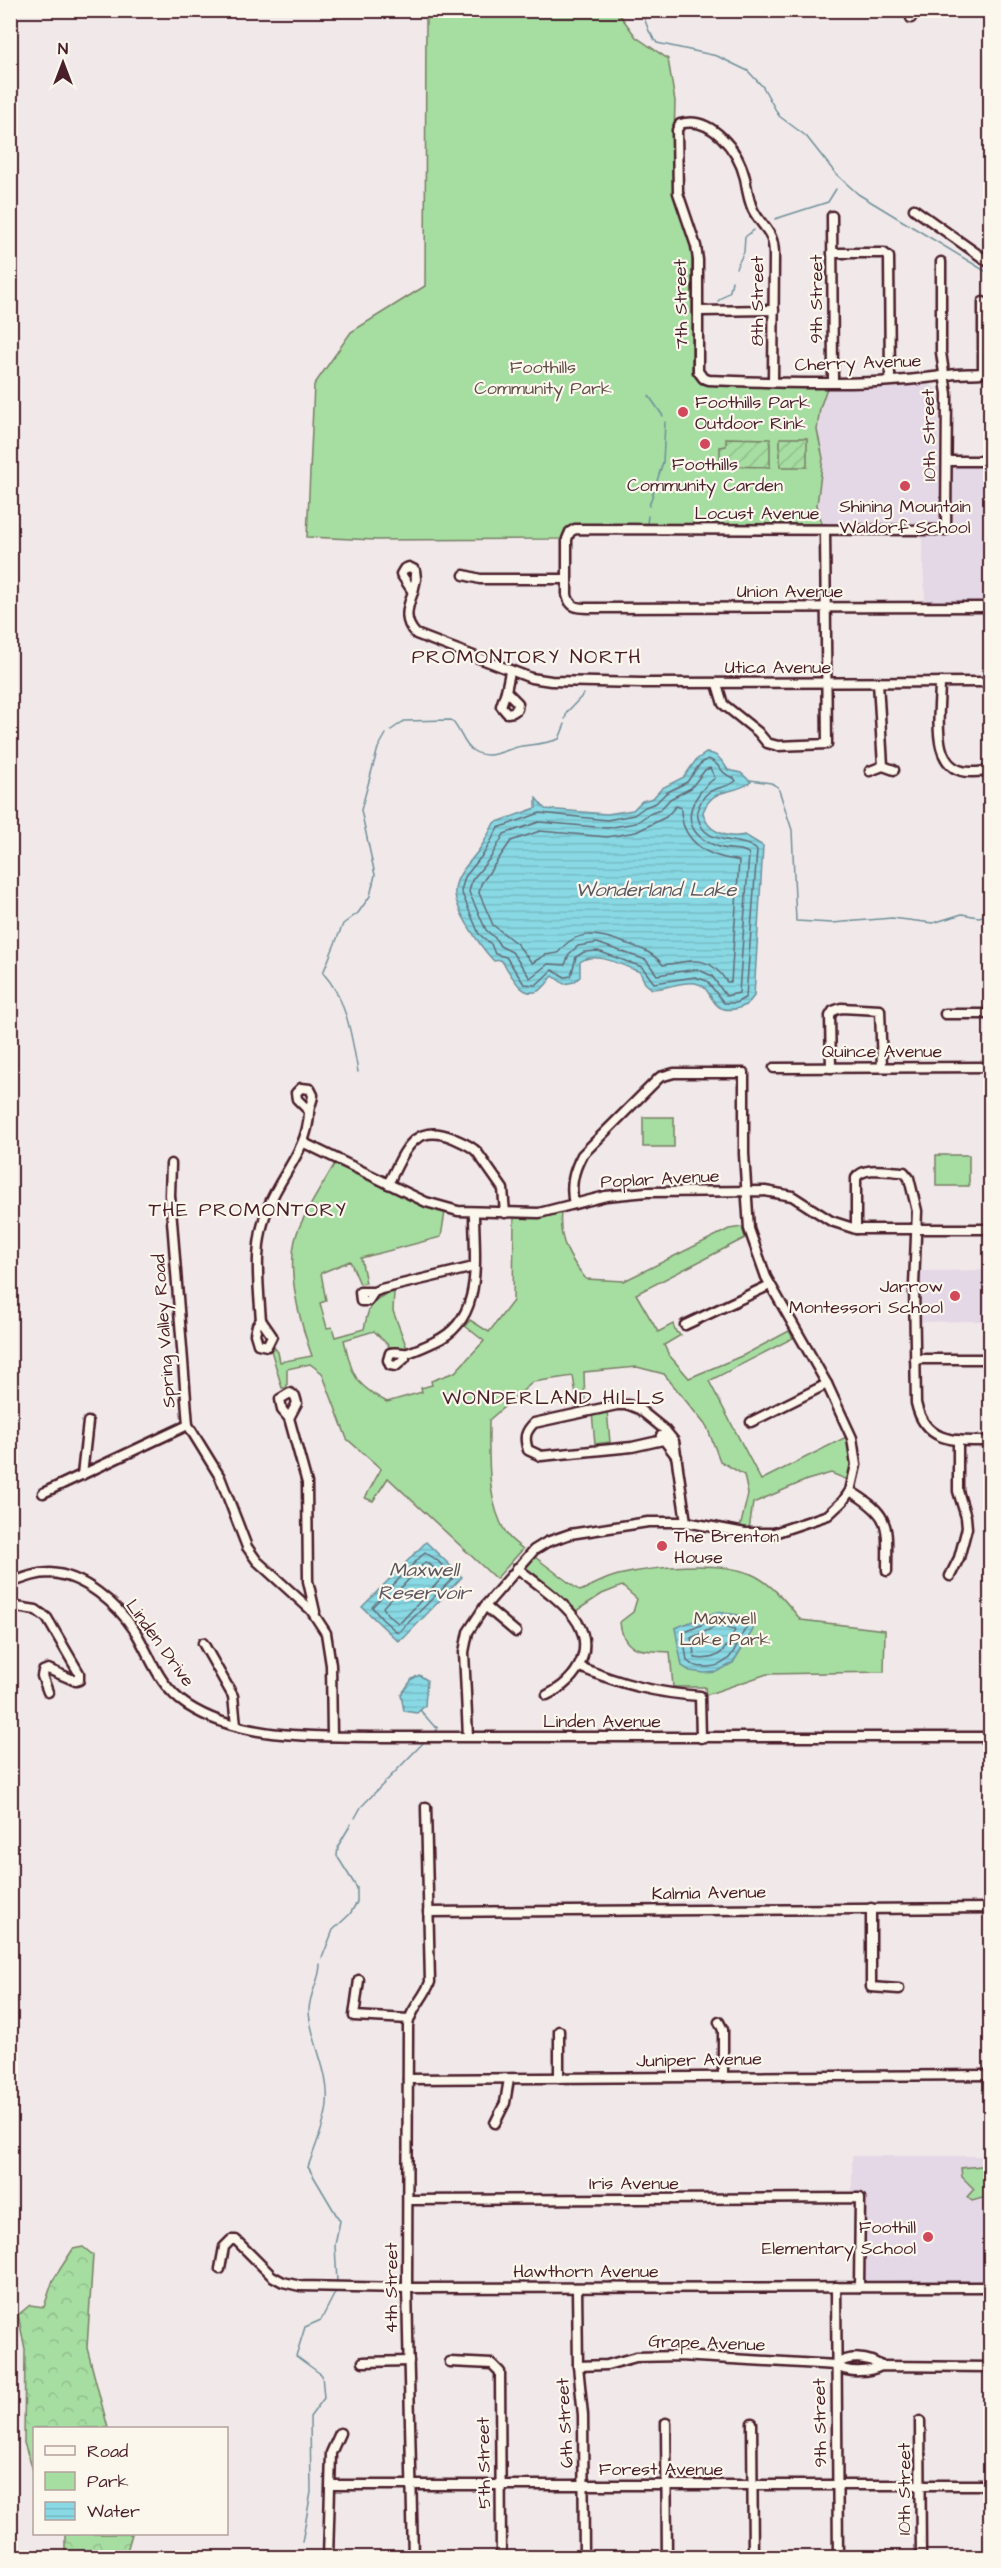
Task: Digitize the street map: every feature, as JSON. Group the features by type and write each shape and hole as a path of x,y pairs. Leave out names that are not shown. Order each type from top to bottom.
{"street":[{"name":"8th Street","path":"680,124 690,121 701,123 722,137 737,157 753,211 772,235 774,244 773,382"},
{"name":"7th Street","path":"680,124 677,130 676,178 678,193 696,246 699,311 698,371 702,378"},
{"path":"914,209 990,263"},
{"name":"9th Street","path":"832,216 833,382"},
{"path":"832,253 887,254 889,261 890,380"},
{"name":"10th Street","path":"940,262 941,352 947,394 946,530"},
{"name":"Cherry Avenue","path":"702,378 773,382 833,382 978,373 983,371 983,302"},
{"path":"699,311 774,310"},
{"path":"947,461 990,461"},
{"name":"Locust Avenue","path":"566,579 567,539 570,532 575,529 946,530"},
{"path":"717,684 723,704 758,732 767,743 778,746 826,744 825,530"},
{"path":"464,575 480,579 566,579"},
{"name":"Union Avenue","path":"566,579 571,604 576,608 990,607"},
{"path":"412,592 406,614 407,621 416,634 510,672 506,691"},
{"name":"Utica Avenue","path":"510,672 531,678 565,681 717,684 990,682"},
{"path":"878,682 882,766"},
{"path":"940,682 940,749 946,762 964,772 990,769"},
{"path":"870,771 882,766 894,770"},
{"path":"831,1068 831,1016 833,1011 842,1008 880,1010 882,1067"},
{"path":"945,1014 990,1014"},
{"name":"Quince Avenue","path":"774,1068 990,1067"},
{"path":"468,1736 465,1642 474,1620 534,1550 558,1537 648,1522 687,1522 745,1533 774,1533 828,1515 843,1501 854,1480 855,1453 852,1438 827,1384 770,1285 749,1229 744,1154 744,1073 674,1073 655,1080 582,1155 576,1165 572,1184 574,1204"},
{"path":"261,1320 257,1255 265,1214 304,1143 310,1121 309,1111"},
{"path":"388,1184 413,1140 429,1132 441,1133 473,1147 503,1189 505,1213"},
{"name":"Poplar Avenue","path":"304,1143 388,1184 442,1207 474,1213 539,1213 606,1196 637,1193 781,1192 792,1196 831,1221 856,1229 990,1229"},
{"name":"Spring Valley Road","path":"171,1164 170,1195 188,1425 220,1477 247,1547 257,1561 315,1615 326,1633 330,1647 332,1736"},
{"path":"856,1229 856,1178 865,1171 904,1172 909,1178 917,1230 914,1286 918,1413 926,1426 943,1438 990,1441"},
{"path":"405,1354 446,1336 461,1321 471,1302 474,1213"},
{"path":"374,1292 474,1266"},
{"path":"685,1325 770,1285"},
{"path":"915,1359 990,1359"},
{"path":"751,1422 827,1384"},
{"path":"663,1440 632,1447 541,1456 528,1450 525,1437 526,1430 534,1423 617,1405 628,1405 639,1409 674,1441 687,1522"},
{"path":"289,1418 308,1490 308,1581 315,1615"},
{"path":"82,1475 88,1422"},
{"path":"43,1493 188,1425"},
{"path":"660,1426 663,1440 677,1457"},
{"path":"950,1576 959,1558 967,1528 958,1491 958,1440"},
{"path":"850,1491 872,1504 884,1520 887,1536 887,1571"},
{"path":"517,1568 565,1608 579,1625 584,1648 580,1667 567,1684 547,1695"},
{"name":"Linden Drive","path":"10,1583 28,1576 49,1573 69,1578 90,1588 127,1620 155,1670 174,1694 187,1705 216,1718"},
{"path":"10,1606 36,1610 47,1618 79,1673 79,1680 76,1681 48,1669 43,1671 42,1676 48,1692"},
{"path":"485,1606 516,1632"},
{"path":"203,1643 233,1696 236,1725"},
{"path":"580,1667 628,1686 648,1691 700,1696 701,1738"},
{"name":"Linden Avenue","path":"216,1718 236,1725 279,1734 332,1736 990,1737"},
{"path":"359,1980 354,2016 409,2019 421,2002 430,1982 426,1807"},
{"path":"871,1908 871,1987 899,1989"},
{"name":"Kalmia Avenue","path":"428,1912 990,1908"},
{"name":"4th Street","path":"409,2019 407,2288 413,2558"},
{"path":"719,2022 723,2030 723,2076"},
{"path":"559,2031 559,2078"},
{"name":"Juniper Avenue","path":"408,2079 990,2075"},
{"path":"495,2123 505,2103 508,2079"},
{"name":"Iris Avenue","path":"408,2200 860,2198 859,2287"},
{"name":"Hawthorn Avenue","path":"220,2269 224,2247 231,2240 236,2240 272,2276 291,2285 407,2288 990,2287"},
{"name":"9th Street","path":"836,2287 838,2558"},
{"name":"6th Street","path":"576,2288 578,2366 583,2415 584,2558"},
{"name":"Grape Avenue","path":"578,2366 607,2365 636,2357 679,2356 836,2365 843,2359 853,2359 873,2360 881,2366 990,2367"},
{"path":"363,2362 409,2361"},
{"name":"5th Street","path":"450,2362 492,2364 498,2368 500,2373 501,2558"},
{"name":"10th Street","path":"920,2421 921,2558"},
{"path":"666,2423 667,2558"},
{"path":"752,2423 753,2558"},
{"path":"328,2558 331,2453 340,2433"},
{"name":"Forest Avenue","path":"331,2486 990,2485"}],"shaded area":[{"name":"Shining Mountain Waldorf School","path":"928,383 939,391 939,466 990,467 990,601 925,601 921,525 822,524 817,505 823,458 817,430 820,408 827,388"},
{"name":"Jarrow Montessori School","path":"990,1270 990,1321 920,1322 919,1271"},
{"name":"Foothill Elementary School","path":"852,2156 990,2156 990,2281 865,2281 865,2193 852,2192"}],"green space":[{"name":"Foothills Community Park","path":"426,11 617,11 636,37 668,59 675,101 673,180 692,249 692,373 701,384 827,388 820,408 817,430 823,458 817,505 822,524 575,524 565,529 561,539 375,540 307,537 314,385 351,332 425,286"},
{"path":"726,438 770,439 770,467 720,466 720,447 726,446"},
{"path":"780,438 807,438 807,467 780,467"},
{"path":"643,1117 674,1117 674,1147 643,1147"},
{"path":"936,1155 969,1155 969,1186 936,1186"},
{"path":"335,1163 417,1203 445,1212 441,1237 361,1258 366,1283 360,1284 350,1261 321,1273 326,1301 320,1303 327,1328 332,1327 335,1337 364,1329 372,1304 379,1298 394,1292 393,1311 407,1348 391,1348 374,1331 344,1340 356,1377 367,1389 387,1402 422,1392 421,1388 432,1385 431,1381 455,1372 484,1341 465,1326 470,1320 489,1332 513,1301 514,1217 561,1213 561,1232 566,1249 586,1279 624,1281 729,1229 742,1227 745,1238 636,1294 658,1332 673,1324 676,1332 681,1335 664,1345 669,1355 689,1378 744,1355 789,1331 793,1338 709,1381 761,1480 846,1437 852,1457 848,1480 831,1473 807,1480 753,1503 749,1529 740,1528 748,1494 744,1475 720,1461 707,1427 664,1374 637,1367 584,1372 585,1406 578,1408 573,1376 533,1382 489,1420 492,1495 508,1536 523,1549 496,1579 388,1478 373,1501 365,1498 381,1469 347,1439 322,1373 310,1364 287,1369 287,1388 282,1388 271,1350 274,1347 278,1352 280,1362 312,1356 303,1328 293,1279 294,1247 297,1233 305,1216"},
{"path":"607,1411 610,1442 595,1444 592,1413"},
{"name":"Maxwell Lake Park","path":"535,1557 580,1591 618,1575 666,1567 720,1567 751,1574 772,1588 801,1620 885,1630 884,1672 767,1674 706,1695 705,1687 673,1687 670,1652 643,1650 630,1645 625,1640 620,1622 633,1612 637,1599 622,1586 602,1594 576,1611 526,1568"},
{"path":"990,2165 990,2196 972,2201 967,2197 974,2189 962,2177 961,2168"},
{"path":"83,2247 93,2255 87,2348 108,2427 33,2427 33,2470 24,2443 25,2349 18,2315 30,2305 44,2307 53,2280 73,2249"},
{"path":"65,2535 132,2535 125,2558 65,2557"}],"water":[{"name":"Wonderland Lake","path":"706,753 717,756 728,770 741,773 751,782 718,794 707,804 703,812 708,825 713,829 725,835 745,835 763,846 754,996 741,1007 726,1009 715,1004 701,985 684,983 652,989 645,983 640,972 602,958 586,959 580,962 580,977 574,982 564,984 553,976 540,990 527,992 512,977 501,960 494,961 483,948 464,917 456,898 458,878 481,847 494,823 536,808 536,798 545,809 607,814 633,810 642,801 653,798 662,788 684,777 696,760"},
{"name":"Maxwell Reservoir","path":"426,1542 462,1577 404,1638 398,1641 362,1607"},
{"path":"716,1612 740,1615 752,1620 753,1630 733,1663 716,1672 690,1671 682,1666 675,1628"},
{"path":"419,1675 427,1680 425,1706 417,1713 404,1711 401,1695 412,1679"}],"waterway":[{"path":"641,10 649,31 657,43 717,56 748,71 763,87 779,116 806,136 836,174 858,194 990,274"},
{"path":"775,219 828,202 836,189"},
{"path":"736,268 744,252 745,237 754,230"},
{"path":"718,301 730,291 732,281"},
{"path":"649,396 663,416"},
{"path":"649,506 663,462 665,422"},
{"path":"647,523 648,516"},
{"path":"565,719 567,712 584,694"},
{"path":"391,730 404,721 451,720 472,750 491,755 559,739 565,724"},
{"path":"358,1072 351,1033 343,1007 331,983 323,973 343,924 358,913 370,896 375,875 361,810 378,748 386,734"},
{"path":"750,780 771,783 778,787 792,830 796,921 832,923 892,918 933,923 962,914 978,917 990,915"},
{"path":"420,1710 438,1728 434,1734"},
{"path":"355,1818 361,1807 424,1742 430,1740"},
{"path":"322,1958 333,1930 350,1914 357,1902 357,1888 337,1856 338,1846 351,1824"},
{"path":"320,1964 310,2000 309,2013 326,2081 327,2104 322,2128 308,2167 340,2221 335,2245 337,2282"},
{"path":"302,2542 311,2492 310,2417 324,2398 322,2375 296,2356 305,2327 321,2320 336,2291"},
{"path":"303,2550 303,2558"}],"place":[{"name":"Foothills Park Outdoor Rink","path":"683,412"},
{"name":"Foothills Community Carden","path":"705,444"},
{"name":"Shining Mountain Waldorf School","path":"905,486"},
{"name":"Jarrow Montessori School","path":"955,1296"},
{"name":"The Brenton House","path":"662,1546"},
{"name":"Foothill Elementary School","path":"928,2237"}],"district":[{"name":"PROMONTORY NORTH","path":"527,657"},
{"name":"THE PROMONTORY","path":"248,1210"},
{"name":"WONDERLAND HILLS","path":"554,1398"}]}
